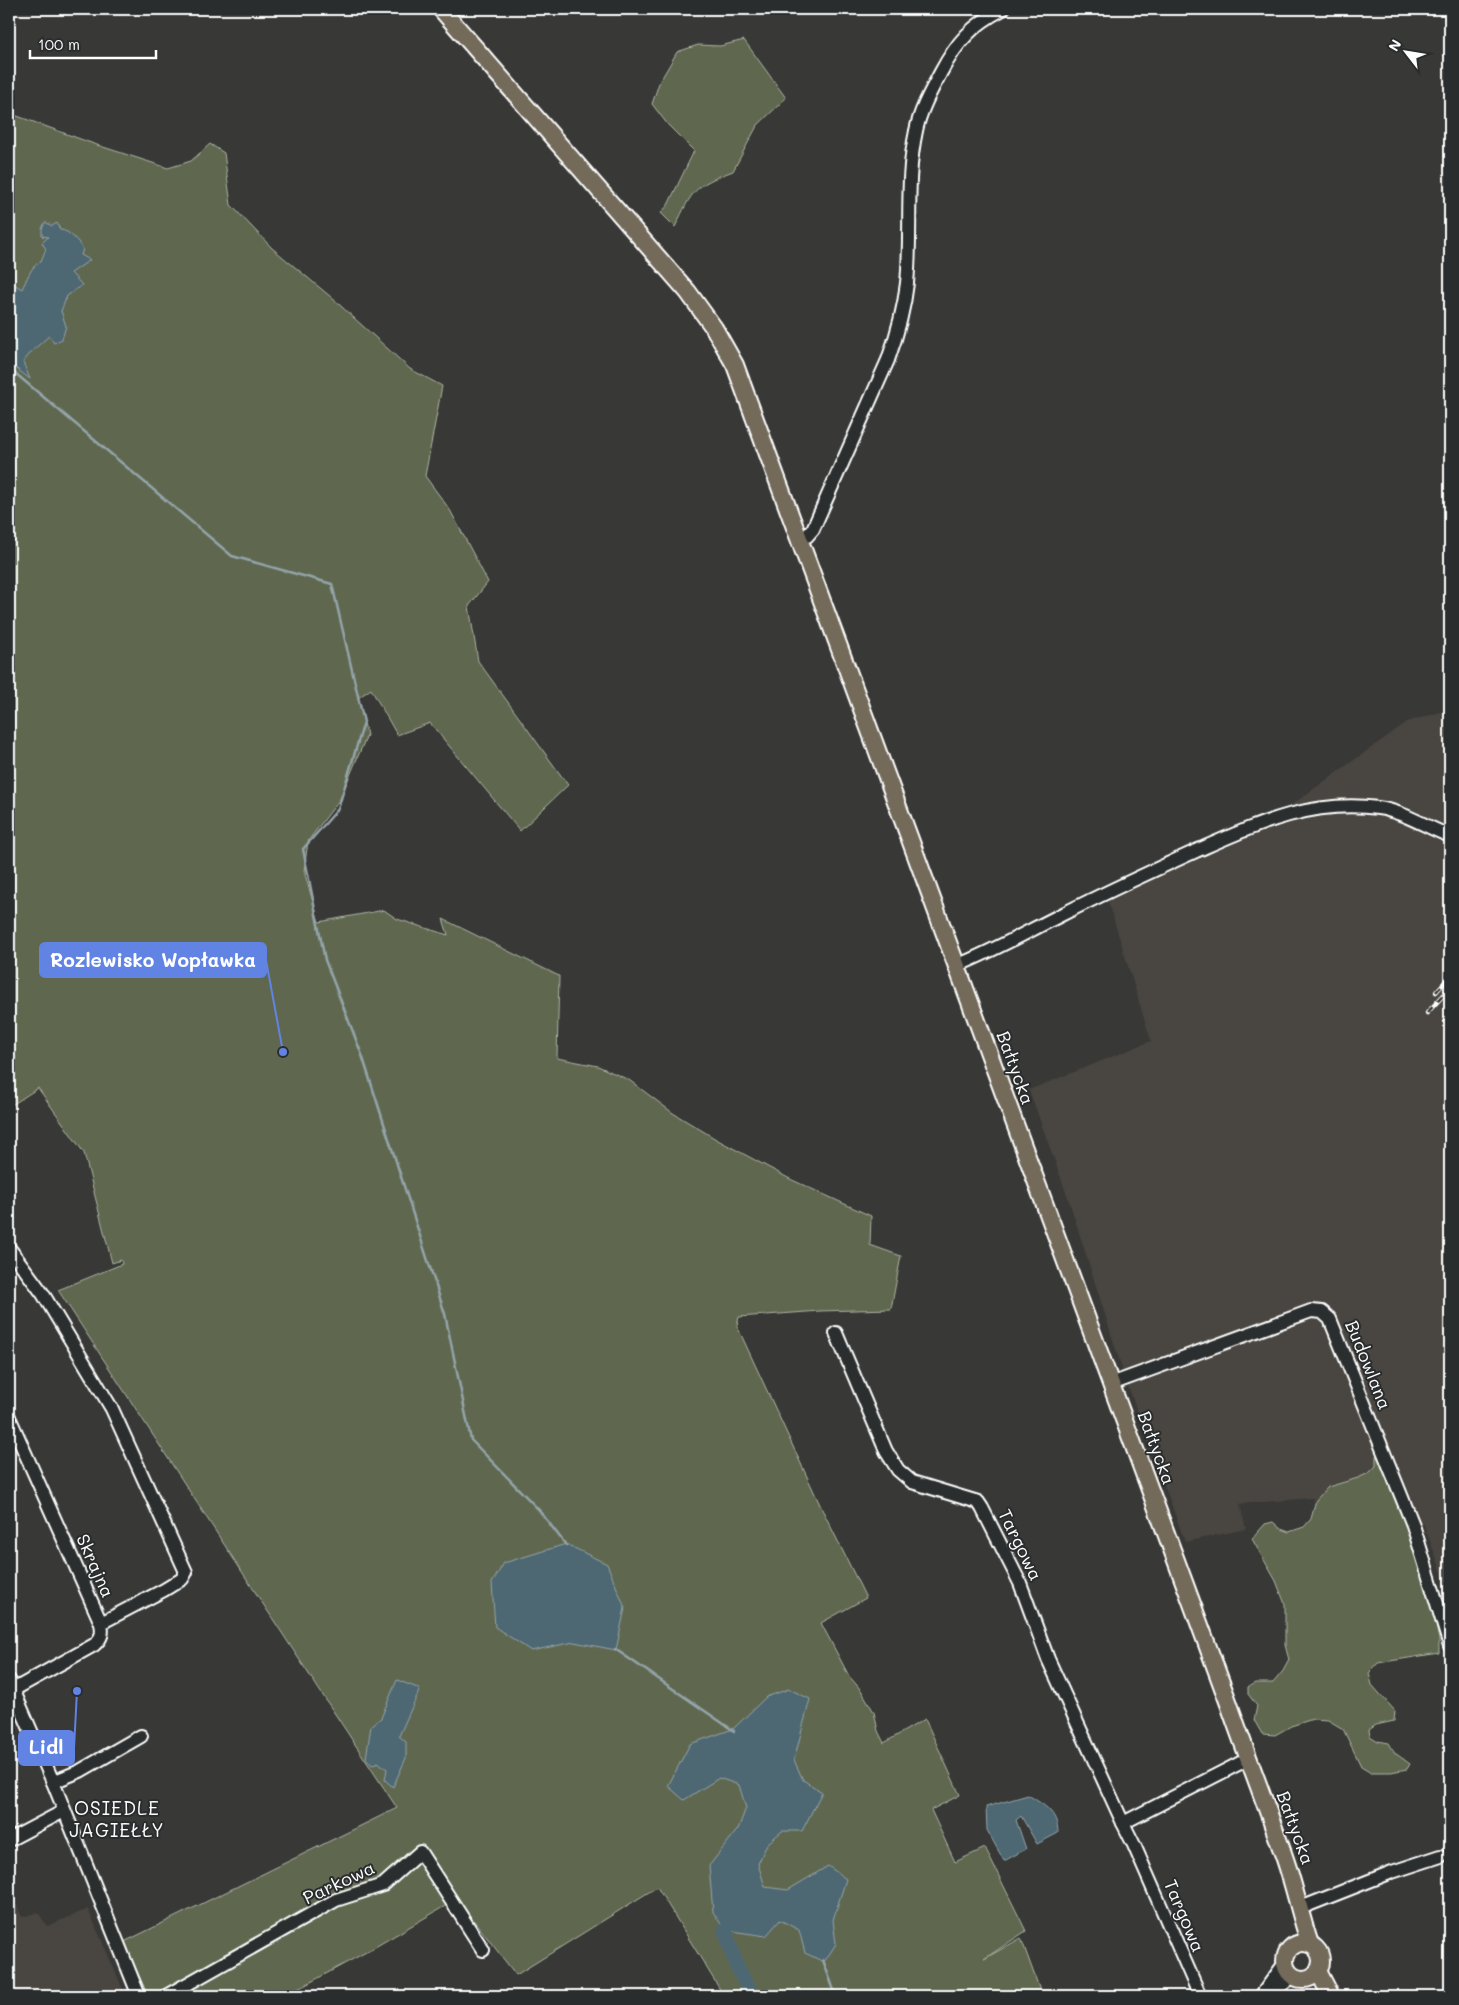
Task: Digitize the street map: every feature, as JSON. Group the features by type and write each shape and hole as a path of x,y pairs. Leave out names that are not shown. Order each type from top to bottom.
{"main road":[{"name":"Bałtycka","path":"441,9 688,292 725,346 741,381 1285,1859 1298,1911 1303,1944 1318,1951 1321,1956 1320,1966 1301,1972"},
{"path":"1303,1944 1287,1952 1301,1972 1325,1996"},
{"path":"1301,1972 1330,1996"}],"street":[{"path":"800,539 807,536 813,529 897,336 907,283 911,158 916,130 925,103 956,46 968,32 986,18 1003,9"},
{"path":"956,966 1118,886 1249,827 1282,816 1317,808 1344,806 1379,808 1393,811 1445,834"},
{"path":"9,1248 43,1294 112,1409 186,1572 182,1579 101,1623"},
{"name":"Budowlana","path":"1111,1384 1311,1311 1322,1312 1330,1319 1413,1525 1450,1646"},
{"name":"Targowa","path":"836,1334 886,1451 898,1470 912,1482 978,1502 982,1508 1020,1582 1048,1659 1134,1845 1200,1996"},
{"name":"Skrajna","path":"9,1417 101,1623 102,1635 94,1645 11,1685"},
{"path":"11,1685 53,1782 139,1996"},
{"path":"53,1782 80,1770 141,1736"},
{"path":"1123,1823 1248,1759"},
{"path":"9,1840 64,1811"},
{"name":"Parkowa","path":"166,1996 336,1900 383,1885 420,1852 483,1950"},
{"path":"1298,1911 1392,1872 1441,1856"},
{"path":"1261,1996 1301,1972"},
{"path":"1268,1996 1301,1972"}],"shaded area":[{"path":"1450,709 1450,1594 1423,1523 1315,1522 1313,1498 1240,1504 1246,1529 1185,1542 1125,1378 1069,1201 1029,1090 1151,1041 1108,901 1255,831 1407,722"},
{"path":"17,1905 22,1917 38,1912 47,1926 88,1909 126,1996 9,1996 9,1908"}],"green space":[{"path":"744,40 786,98 757,126 733,171 710,181 696,191 686,205 675,227 661,213 668,205 694,151 668,125 652,104 659,83 677,52 698,45 720,46"},
{"path":"9,113 94,144 168,168 191,161 210,144 224,153 231,205 272,248 331,297 410,369 442,386 425,476 450,510 488,582 469,606 478,661 568,785 520,831 430,723 397,735 371,689 358,698 367,735 340,799 308,841 304,871 319,922 384,910 397,919 448,935 443,919 559,976 557,1058 598,1066 629,1080 673,1113 716,1139 790,1179 871,1216 870,1245 901,1256 891,1309 820,1311 739,1317 737,1326 822,1509 866,1598 821,1623 849,1676 861,1690 874,1712 878,1731 884,1743 925,1719 960,1795 931,1810 955,1862 985,1848 1026,1931 984,1959 1021,1938 1042,1996 724,1996 657,1887 516,1975 457,1899 370,1950 285,1996 148,1996 124,1942 397,1808 58,1290 122,1264 121,1260 112,1263 84,1153 38,1088 9,1107"},
{"path":"1382,1453 1408,1519 1435,1621 1439,1640 1439,1653 1378,1663 1369,1673 1372,1685 1395,1711 1394,1721 1376,1725 1369,1730 1370,1736 1378,1741 1389,1743 1395,1753 1410,1764 1407,1769 1391,1772 1371,1772 1361,1766 1343,1729 1328,1720 1313,1719 1291,1726 1275,1735 1262,1734 1254,1720 1257,1706 1248,1694 1248,1687 1255,1683 1273,1683 1289,1660 1285,1645 1285,1604 1276,1581 1252,1539 1265,1524 1273,1522 1281,1529 1289,1532 1304,1527 1311,1519 1316,1500 1328,1487 1369,1473 1376,1466 1376,1456"}],"water":[{"path":"45,222 52,226 57,223 60,230 70,234 79,243 83,249 81,255 90,260 71,273 82,285 67,296 61,311 66,326 62,339 54,343 49,336 23,362 30,379 9,363 9,281 22,289 32,269 41,261 46,249 42,243 48,237 42,236"},
{"path":"566,1544 607,1564 625,1608 616,1650 574,1642 531,1651 495,1627 492,1583 504,1563"},
{"path":"397,1680 420,1689 399,1736 406,1742 406,1758 393,1787 385,1780 387,1769 378,1762 372,1765 366,1758 371,1726 381,1718"},
{"path":"789,1689 810,1699 794,1760 803,1780 822,1792 802,1831 782,1831 767,1844 758,1864 765,1887 788,1890 828,1866 846,1879 833,1920 836,1944 824,1962 805,1953 799,1930 780,1920 766,1936 725,1930 713,1912 709,1866 738,1829 746,1808 739,1785 719,1778 684,1800 668,1786 690,1744 733,1729 766,1697"},
{"path":"1028,1795 1045,1806 1053,1814 1058,1833 1037,1844 1021,1816 1016,1820 1026,1849 1004,1861 987,1830 986,1807"}],"waterway":[{"path":"9,368 232,556 332,584 364,722 338,809 303,849 325,960 362,1055 445,1314 471,1440 539,1510 566,1545"},
{"path":"615,1649 734,1731"},
{"path":"725,1930 735,1962 752,1996"},
{"path":"823,1960 836,1996"}],"railway":[{"path":"1436,992 1450,976"},
{"path":"1427,1013 1450,988"}],"place":[{"name":"Rozlewisko Wopławka","path":"283,1052"},
{"name":"Lidl","path":"77,1691"}],"district":[{"name":"OSIEDLE JAGIEŁŁY","path":"117,1819"}]}
